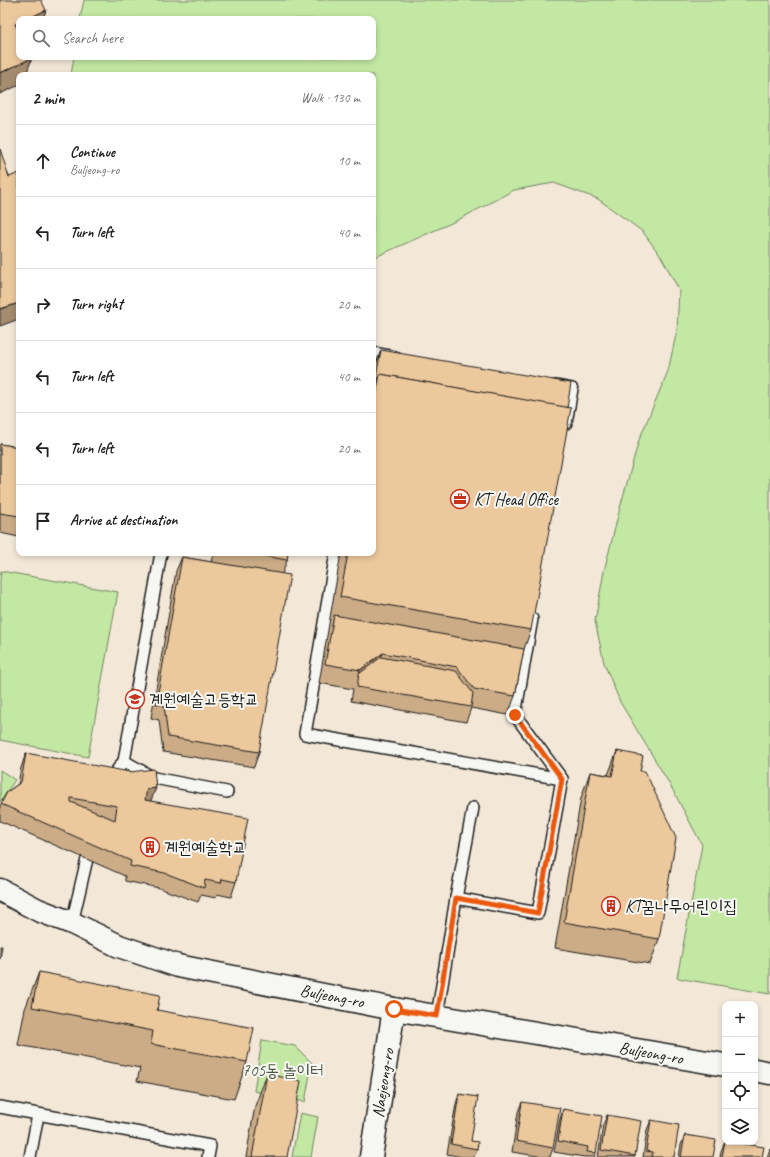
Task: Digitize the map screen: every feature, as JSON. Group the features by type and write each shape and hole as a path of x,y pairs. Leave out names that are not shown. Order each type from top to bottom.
{"main road":[{"name":"Buljeong-ro","path":"0,890 38,910 72,923 119,946 178,966 394,1009 722,1064"},
{"name":"Naejeong-ro","path":"371,1157 394,1009"},
{"path":"758,1071 770,1073"}],"lane":[{"path":"376,353 404,358"},
{"path":"541,384 572,389 564,436"},
{"path":"107,784 124,760 160,556"},
{"path":"335,556 305,734 562,779"},
{"path":"456,898 538,913 562,779 515,715 534,606"},
{"path":"124,760 154,778 227,792"},
{"path":"437,1016 456,898 473,808"},
{"path":"72,923 87,859"},
{"path":"0,1107 210,1146 208,1157"},
{"path":"30,1157 38,1114"}],"green space":[{"path":"84,0 770,0 770,994 677,978 702,845 669,783 620,702 604,663 595,621 604,571 639,440 668,371 677,330 679,290 662,258 643,232 598,199 554,183 514,190 458,220 376,257 376,72 72,72 74,60 376,60 376,16 81,16"},
{"path":"1,571 118,592 88,757 0,740"},
{"path":"0,770 15,780 0,802"},
{"name":"705동 놀이터","path":"262,1040 295,1046 312,1063 305,1102 254,1091"},
{"path":"300,1113 318,1117 311,1157 292,1157"}],"building":[{"path":"0,0 41,0 46,10 33,16 16,16 16,60 28,60 0,73"},
{"path":"0,149 9,177 16,174 16,304 0,309"},
{"path":"381,350 571,383 567,408 380,374 376,384"},
{"name":"KT Head Office","path":"380,374 571,408 531,630 340,597 347,556 376,556 376,395"},
{"path":"0,444 16,447 16,516 0,513"},
{"path":"265,556 288,556 287,560"},
{"path":"182,557 290,575 259,752 168,737 164,705 156,704"},
{"path":"334,615 524,649 515,696 474,689 457,667 383,653 360,670 325,664"},
{"path":"381,657 456,671 473,693 471,707 357,687 359,674"},
{"name":"KT꿈나무어린이집","path":"617,751 643,756 640,771 645,771 676,838 659,939 564,922 590,772 612,776"},
{"name":"계원예술학교","path":"26,753 130,772 154,769 156,788 147,789 145,800 248,818 236,882 222,879 221,883 205,880 204,888 165,873 130,866 131,861 1,804 7,792 21,782","holes":["71,798 117,806 115,820 71,802"]},
{"path":"0,946 2,946 0,959"},
{"path":"39,972 160,995 157,1010 254,1028 247,1062 151,1044 153,1031 32,1007"},
{"path":"267,1074 301,1081 287,1157 252,1157"},
{"path":"459,1094 478,1097 471,1141 478,1142 477,1149 451,1144"},
{"path":"522,1102 560,1108 553,1148 516,1141"},
{"path":"563,1109 602,1116 596,1153 587,1152 588,1147 558,1141"},
{"path":"607,1115 641,1121 635,1156 601,1150"},
{"path":"651,1120 679,1125 674,1157 652,1157 653,1152 646,1151"},
{"path":"685,1135 716,1140 713,1157 681,1157"},
{"path":"724,1145 751,1145 764,1147 762,1157 722,1157"}],"place":[{"name":"KT Head Office","path":"460,499"},
{"name":"계원예술고등학교","path":"135,699"},
{"name":"계원예술학교","path":"150,847"},
{"name":"KT꿈나무어린이집","path":"611,906"}],"route":[{"path":"394,1009 437,1016 456,898 538,913 562,779 515,715"}]}
